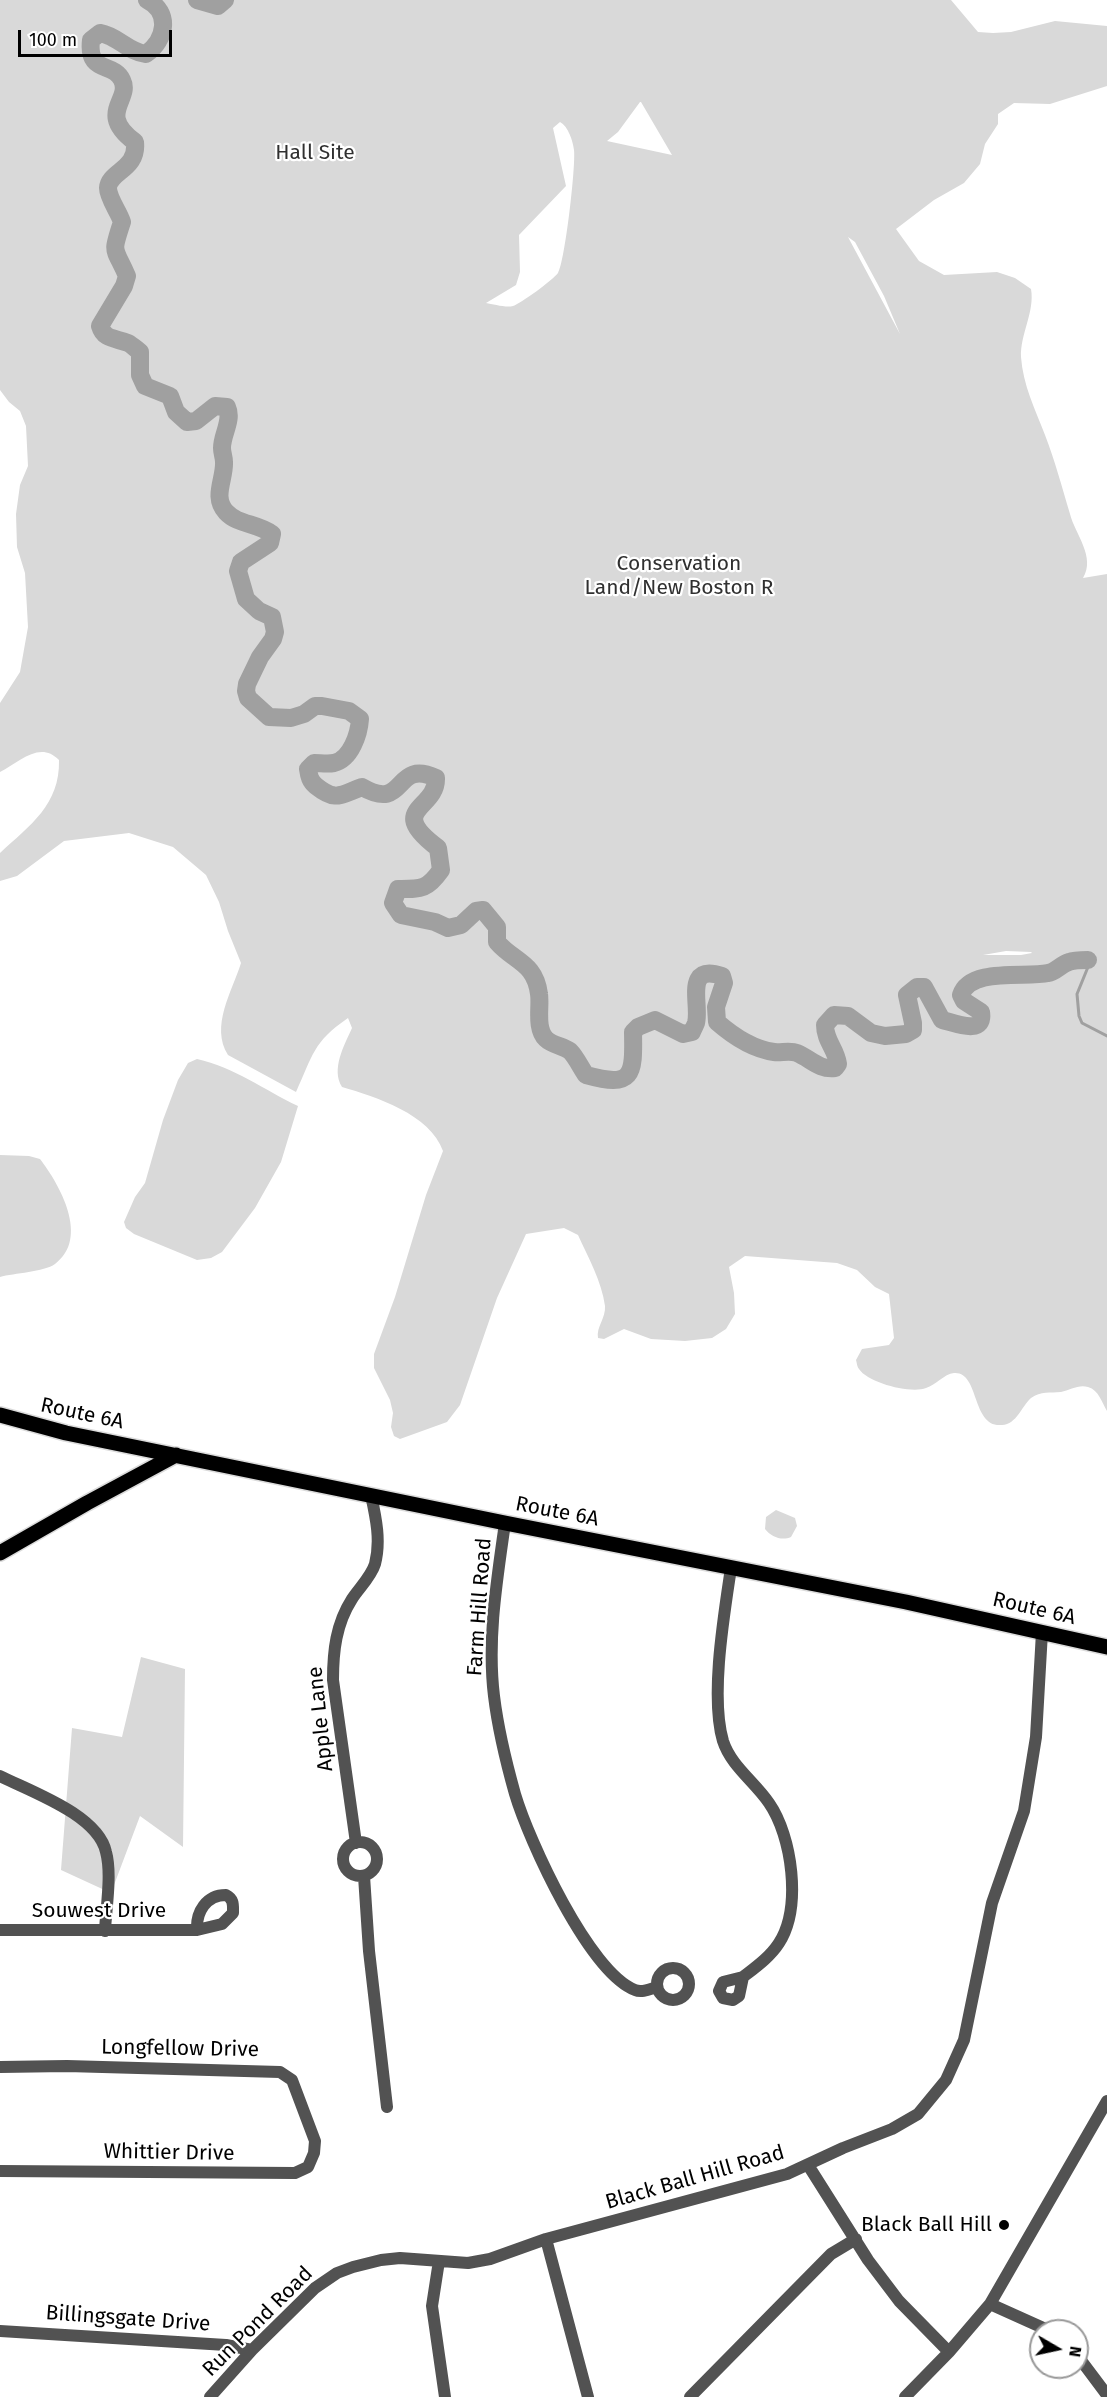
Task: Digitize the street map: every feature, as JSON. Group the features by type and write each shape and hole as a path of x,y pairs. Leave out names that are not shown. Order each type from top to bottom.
{"main road":[{"name":"Route 6A","path":"0,1415 66,1433 906,1602 1107,1647"},
{"path":"0,1554 176,1455"}],"street":[{"name":"Apple Lane","path":"364,1876 352,1874 344,1860 347,1849 356,1843 333,1680 333,1657 342,1617 370,1575 377,1554 377,1522 370,1495"},
{"name":"Farm Hill Road","path":"505,1523 492,1642 494,1695 502,1743 515,1796 546,1871 585,1938 606,1967 625,1985 637,1991 657,1987"},
{"path":"731,1568 718,1700 723,1740 730,1758 760,1791 780,1822 792,1874 790,1912 784,1934 763,1961 743,1977"},
{"name":"Black Ball Hill Road","path":"439,2261 476,2262 546,2239 787,2174 843,2148 892,2129 918,2114 939,2090 958,2056 969,2024 994,1893 1024,1811 1037,1727 1042,1632"},
{"path":"0,1776 53,1802 92,1826 99,1835 107,1855 105,1931"},
{"path":"356,1843 362,1842 371,1846 377,1855 376,1866 364,1876 369,1951 387,2107"},
{"name":"Souwest Drive","path":"0,1930 197,1930"},
{"name":"Longfellow Drive","path":"0,2067 68,2066 280,2072 292,2080 315,2141"},
{"path":"905,2397 949,2352 990,2304 1103,2118 1107,2101"},
{"name":"Whittier Drive","path":"0,2171 295,2173 304,2170 309,2165 314,2153 315,2141"},
{"path":"808,2165 868,2260 899,2301 949,2352"},
{"path":"546,2239 588,2397"},
{"path":"690,2397 831,2254 856,2239"},
{"name":"Run Pond Road","path":"210,2397 252,2350 315,2288 337,2273 381,2260 400,2258 439,2261"},
{"path":"439,2261 432,2306 445,2397"},
{"path":"990,2304 1029,2322"},
{"name":"Billingsgate Drive","path":"0,2331 226,2345 252,2350"},
{"path":"1089,2371 1107,2395"}],"green space":[{"path":"0,0 951,0 978,32 1011,32 1055,21 1107,26 1107,86 1050,104 1014,103 998,114 998,124 985,144 980,164 964,183 934,200 896,229 919,261 944,275 997,272 1015,278 1031,289 1031,306 1021,348 1024,377 1086,554 1086,570 1083,578 1107,574 1107,1411 1095,1391 1081,1386 1061,1392 1038,1394 1027,1402 1011,1422 1002,1425 992,1424 985,1418 968,1381 962,1375 950,1374 930,1387 910,1390 871,1379 859,1369 856,1360 862,1349 889,1345 894,1338 889,1294 875,1287 857,1270 837,1263 745,1256 729,1267 735,1314 726,1329 712,1338 685,1341 651,1339 624,1329 604,1339 598,1338 598,1330 605,1310 601,1288 578,1235 564,1228 526,1234 497,1298 460,1405 447,1422 400,1439 394,1436 391,1427 393,1413 390,1400 374,1368 374,1354 395,1297 426,1195 443,1151 436,1138 427,1127 400,1109 342,1087 338,1065 352,1028 348,1018 328,1034 315,1050 296,1092 228,1055 223,1044 222,1021 224,1009 241,963 219,902 206,875 173,847 129,833 64,841 17,876 0,881 0,853 32,823 49,802 58,776 59,760 52,754 37,752 0,772 0,703 20,672 28,627 25,573 17,547 16,514 20,485 28,466 26,426 20,411 0,390","holes":["641,102 672,155 607,141 618,132","560,122 563,124 570,134 574,150 569,213 564,251 558,273 513,306 486,303 516,285 520,272 519,235 566,186 553,128","848,237 855,242 884,296 900,334","1006,951 1032,953 1021,955 983,955"]},
{"path":"197,1059 224,1067 298,1106 281,1162 255,1208 222,1252 211,1258 197,1260 134,1234 126,1228 124,1222 135,1197 145,1183 163,1120 178,1080 188,1063"},
{"path":"0,1155 29,1156 40,1159 63,1197 71,1226 70,1240 65,1253 50,1267 0,1277"},
{"path":"776,1510 795,1518 797,1526 791,1537 777,1538 765,1529 766,1517"},
{"path":"141,1657 185,1669 183,1847 140,1816 111,1893 61,1870 72,1728 122,1737"}],"waterway":[{"path":"147,0 160,12 163,26 158,41 146,54 100,33 91,40 93,58 97,63 118,74 122,80 123,94 116,115 124,132 135,142 132,159 113,178 108,188 122,222 115,250 127,276 124,286 100,326 107,336 128,343 140,352 140,375 145,386 170,396 176,412 187,422 196,421 215,406 227,407 229,412 222,443 224,468 219,494 222,506 236,519 272,534 270,543 241,562 238,571 246,599 259,611 272,617 275,632 247,684 248,698 269,717 291,718 304,714 315,706 322,706 349,711 360,719 356,738 345,757 334,763 314,763 308,769 312,782 329,794 338,796 362,787 376,793 386,794 413,775 422,774 436,778 434,789 414,817 415,825 438,848 441,870 432,881 423,887 398,889 393,903 401,915 435,922 448,928 461,925 476,911 483,910 497,927 497,942 528,969 537,983 539,1017 546,1039 570,1051 586,1075 613,1080 622,1079 628,1075 633,1059 633,1032 638,1027 655,1020 683,1034 692,1032 697,1015 696,988 702,975 722,976 724,983 716,1007 717,1022 736,1037 758,1048 774,1052 794,1052 820,1066 835,1068 838,1064 837,1059 825,1025 834,1015 848,1016 871,1033 885,1036 906,1034 913,1030 907,995 917,987 924,987 942,1020 974,1026 981,1019 981,1012 964,1001 961,995 966,986 975,980 1000,975 1048,973 1071,961 1088,960"},
{"path":"197,0 218,6 225,0"},
{"path":"1088,960 1088,967 1077,994 1079,1016 1082,1023 1107,1036"}],"place":[{"name":"Black Ball Hill","path":"1004,2225"}],"park label":[{"name":"Hall Site","path":"315,153"},
{"name":"Conservation Land/New Boston R","path":"679,576"}]}
